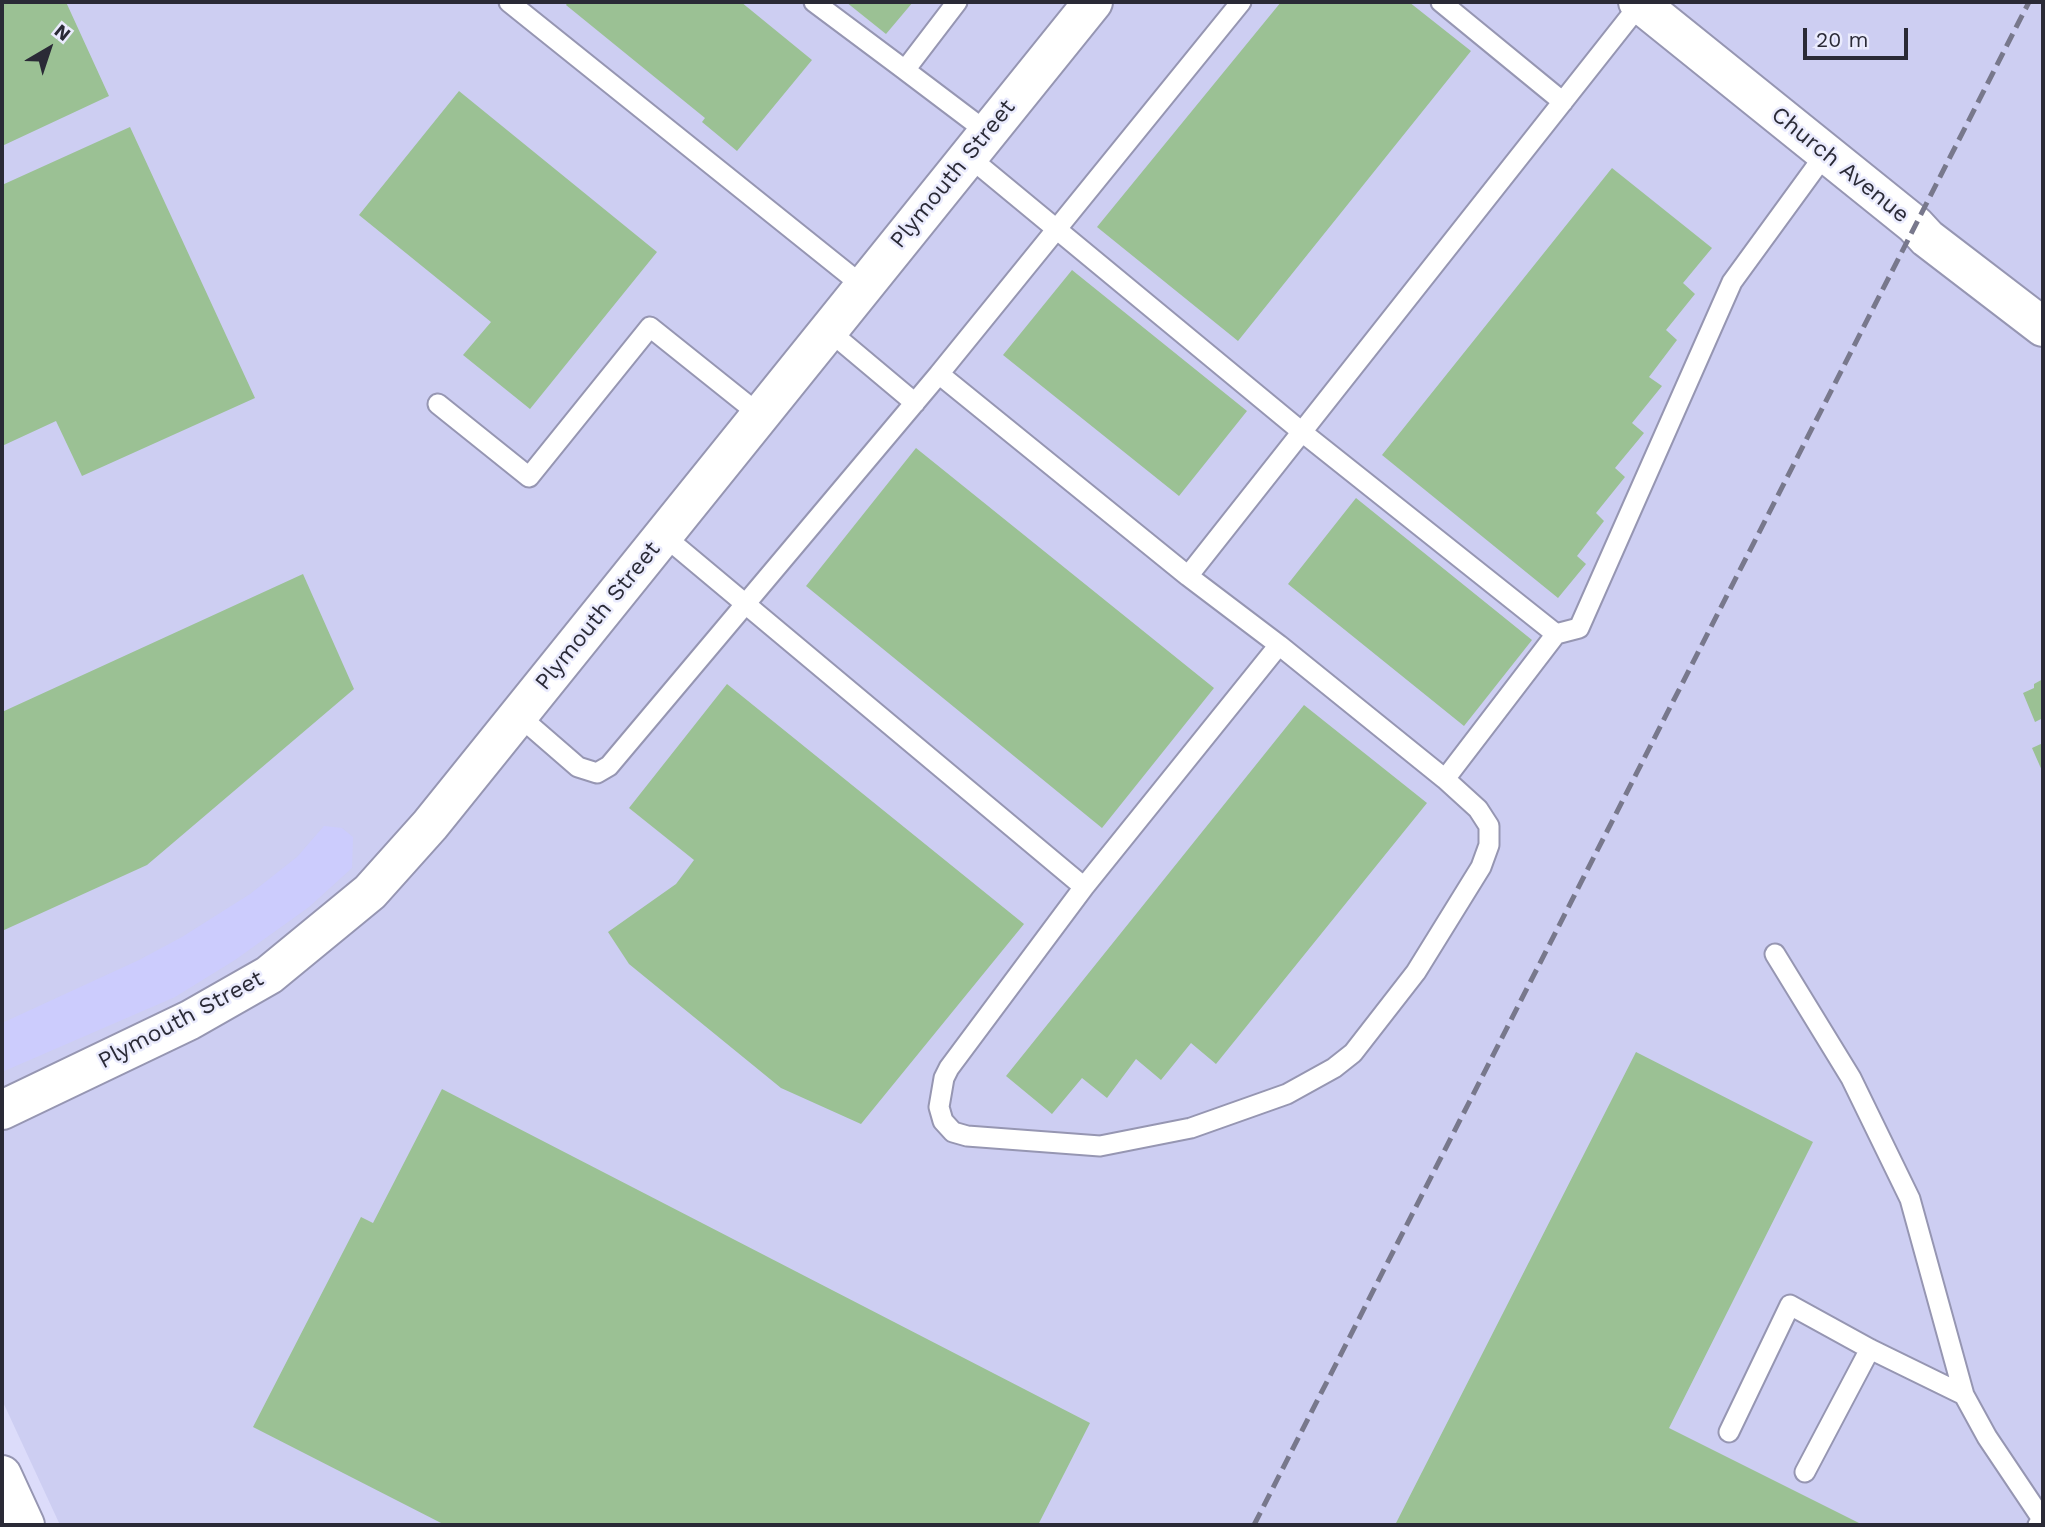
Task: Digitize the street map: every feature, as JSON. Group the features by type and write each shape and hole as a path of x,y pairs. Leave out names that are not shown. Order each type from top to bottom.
{"street":[{"name":"Plymouth Street","path":"2,1110 190,1020 269,975 370,892 430,825 1093,2"},
{"name":"Church Avenue","path":"1639,3 1915,225 1927,238 2043,327"},
{"path":"2,1475 25,1525"}],"lane":[{"path":"509,2 863,286"},
{"path":"814,2 905,70 1056,228 1302,432 1556,634"},
{"path":"905,70 957,2"},
{"path":"517,715 578,767 597,773 609,766 939,374 1241,2"},
{"path":"1441,2 1563,102"},
{"path":"1188,576 1639,3"},
{"path":"1445,779 1556,634 1579,628 1732,282 1826,153"},
{"path":"438,404 529,477 650,327 760,415"},
{"path":"828,330 915,403"},
{"path":"939,374 1188,576 1279,645 1445,779 1478,809 1489,826 1489,845 1481,867 1416,972 1353,1053 1334,1068 1287,1094 1191,1128 1100,1146 967,1136 954,1132 943,1121 939,1107 944,1079 949,1068 1084,887 1279,645"},
{"path":"663,535 1084,887"},
{"path":"1775,954 1851,1078 1910,1199 1964,1395 1987,1437 2042,1518 2038,1525"},
{"path":"1729,1432 1790,1305 1870,1349 1964,1395"},
{"path":"1805,1472 1870,1349"}],"shaded area":[{"path":"2,2 2043,2 2043,1525 60,1525 2,1400"},
{"path":"324,826 342,828 353,837 352,868 309,907 235,960 175,997 2,1072 2,1023 139,960 182,937 250,894 297,857"}],"building":[{"path":"2,2 66,2 109,96 2,146"},
{"path":"568,2 741,2 812,60 737,151 702,122 705,118 566,5"},
{"path":"846,2 913,2 886,34"},
{"path":"1281,2 1409,2 1471,51 1238,341 1097,227"},
{"path":"459,91 657,252 530,409 463,355 491,322 359,215"},
{"path":"130,127 255,398 82,476 56,421 2,446 2,185"},
{"path":"1612,168 1712,248 1683,283 1695,294 1666,330 1677,340 1649,377 1662,386 1632,423 1644,433 1615,468 1625,477 1596,513 1604,521 1577,556 1586,564 1558,598 1382,455"},
{"path":"1072,270 1247,411 1179,496 1003,355"},
{"path":"916,448 1214,688 1102,828 806,586"},
{"path":"1356,498 1532,640 1464,726 1288,584"},
{"path":"303,574 354,689 147,865 2,931 2,712"},
{"path":"2043,679 2043,718 2035,722 2023,693 2034,688 2034,684"},
{"path":"727,684 1024,924 861,1124 781,1088 629,964 608,932 676,884 694,860 629,808"},
{"path":"1304,705 1427,803 1216,1064 1191,1043 1161,1080 1136,1059 1107,1098 1082,1078 1052,1114 1006,1076"},
{"path":"2043,743 2043,773 2032,748"},
{"path":"1636,1052 1813,1142 1669,1428 1863,1525 1395,1525"},
{"path":"442,1089 1090,1423 1038,1525 445,1525 253,1427 361,1217 373,1223"}],"railway":[{"path":"1254,1525 2029,2"}]}
